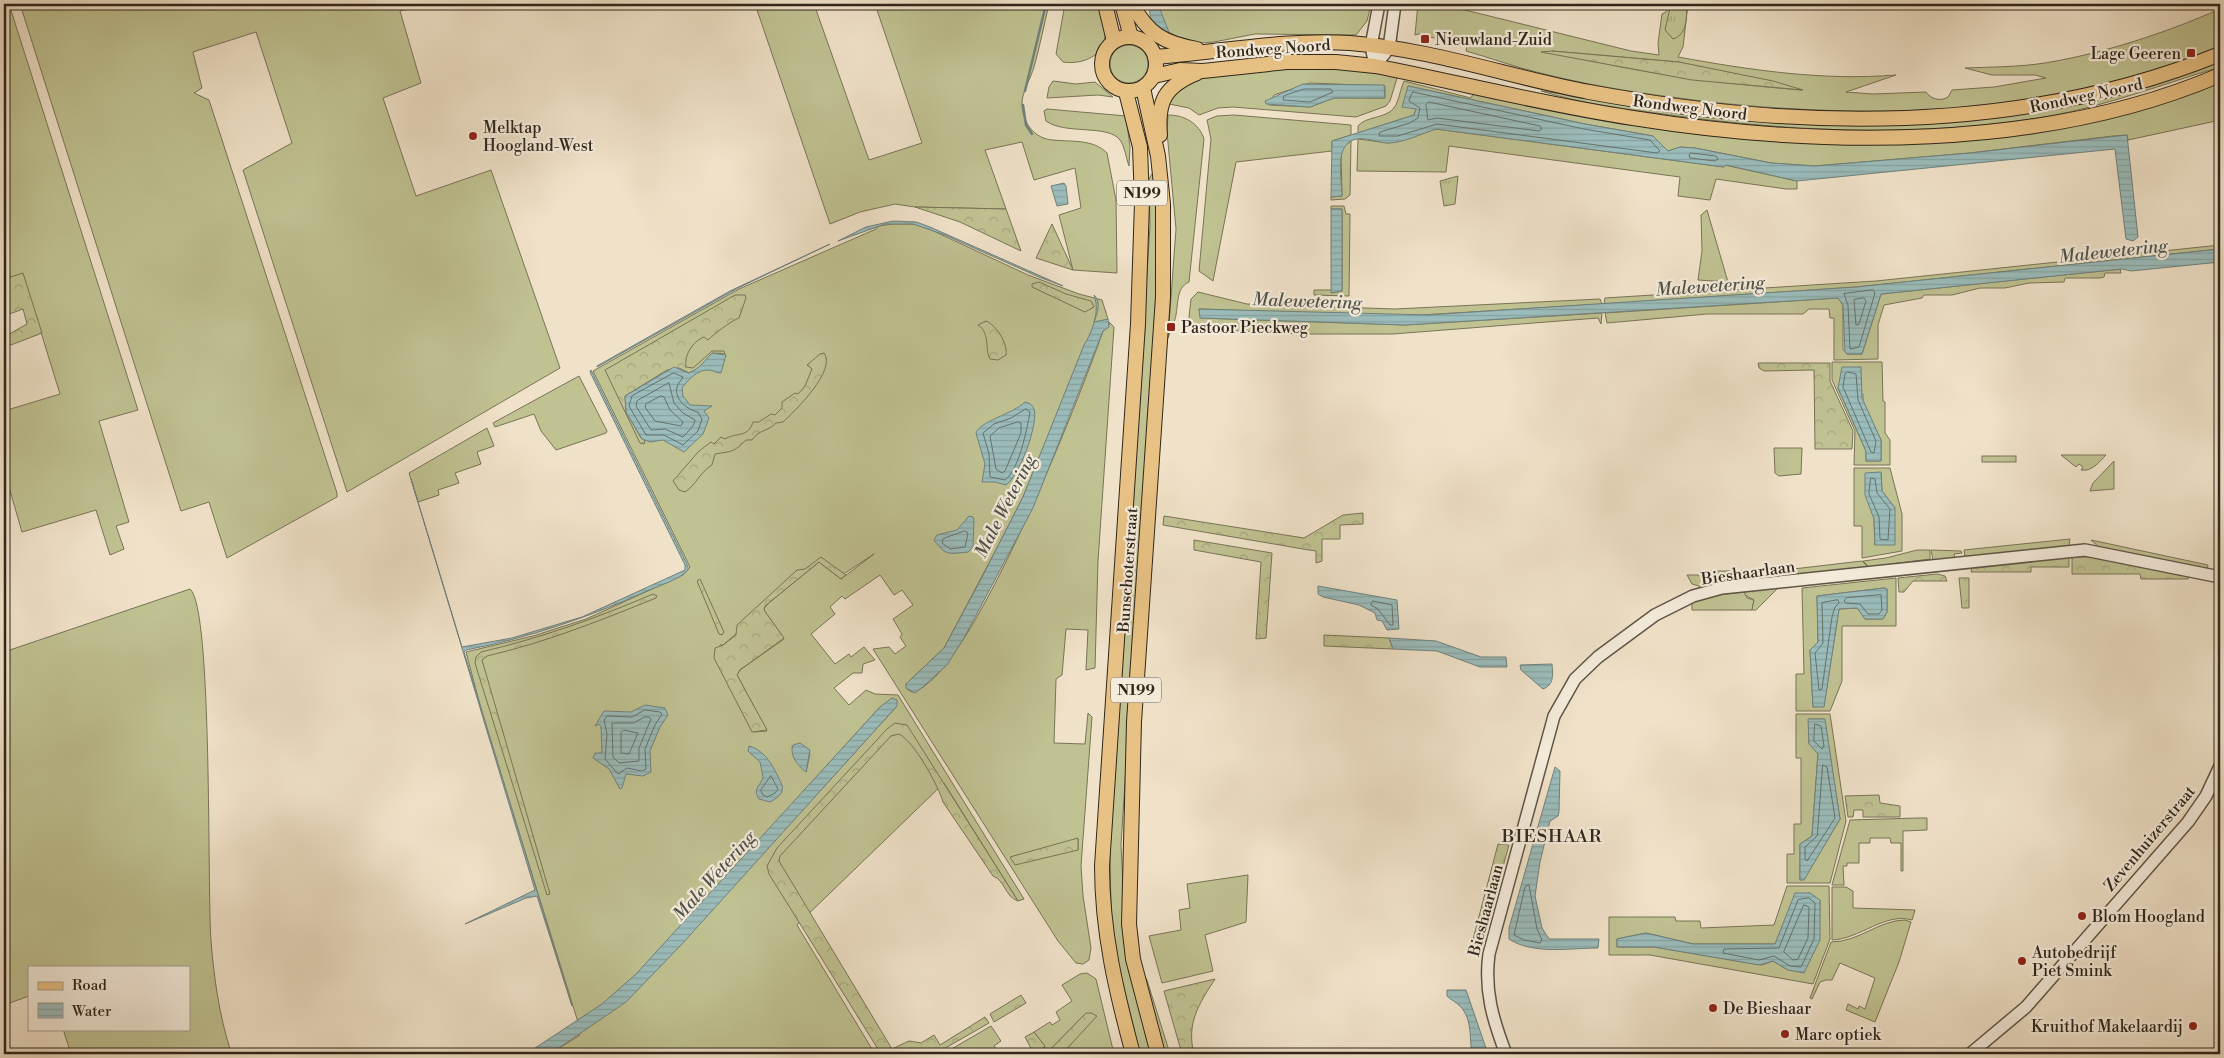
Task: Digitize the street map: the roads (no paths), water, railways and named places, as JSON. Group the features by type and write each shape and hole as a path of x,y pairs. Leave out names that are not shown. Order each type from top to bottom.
{"main road":[{"path":"1105,4 1114,41"},
{"path":"1122,4 1131,37"},
{"path":"1132,4 1144,24 1162,38 1181,46 1208,50"},
{"path":"1131,37 1146,43 1155,57 1154,76 1143,88 1126,92 1112,86 1102,69 1104,51 1114,41 1131,37"},
{"name":"Rondweg Noord","path":"1155,57 1287,43 1327,42 1389,48 1548,84 1635,100 1774,115 1904,119 1972,115 2076,99 2157,77 2220,54"},
{"name":"Rondweg Noord","path":"1154,76 1180,70 1203,71 1313,61 1375,66 1632,118 1756,132 1879,137 1940,136 2045,124 2113,110 2164,96 2220,75"},
{"path":"1158,156 1159,120 1164,98 1181,79 1203,71"},
{"name":"Bunschoterstraat","path":"1143,88 1158,156 1163,204 1163,297 1134,722 1130,924 1133,959 1158,1054"},
{"name":"Bunschoterstraat","path":"1126,92 1137,132 1142,175 1139,297 1102,866 1102,899 1111,971 1133,1054"}],"street":[{"path":"1375,66 1371,46 1379,4"},
{"path":"1375,66 1389,48 1395,4"},
{"name":"Bieshaarlaan","path":"1506,1054 1490,1011 1486,976 1489,954 1554,716 1575,679 1598,657 1655,615 1693,596 1722,588 2085,550 2220,577"},
{"name":"Zevenhuizerstraat","path":"1970,1054 2026,1007 2188,822 2206,796 2220,766"}],"water":[{"path":"1149,4 1158,4 1170,35 1151,23"},
{"path":"1303,84 1384,85 1385,98 1334,98 1310,107 1266,104 1265,101"},
{"path":"1408,86 1585,124 1653,136 1668,151 1680,147 1695,148 1771,163 1815,166 1970,153 2127,135 2138,237 2133,241 2126,239 2115,149 1797,181 1726,165 1724,167 1436,129 1394,143 1384,143 1369,139 1357,139 1349,142 1342,154 1340,163 1342,196 1331,197 1332,141 1414,115 1416,109 1402,107"},
{"path":"1064,183 1068,204 1057,206 1051,186"},
{"path":"1331,209 1342,209 1342,291 1331,293"},
{"path":"893,221 916,222 930,227 1063,286 945,235 913,224 885,224 838,241 866,227"},
{"path":"830,244 738,288 597,367 730,291"},
{"path":"2220,249 2220,262 2131,271 2122,269 1881,294 1862,354 1847,354 1845,352 1843,305 1838,298 1405,325 1200,318 1199,309 1428,315 1856,287"},
{"path":"1094,295 1098,301 1095,320 1096,301"},
{"path":"1108,319 1109,327 1103,331 1033,508 964,638 947,665 915,693 906,688 906,684 944,648 1023,497 1094,322"},
{"path":"712,353 726,355 721,373 710,370 700,371 682,388 683,396 690,405 712,406 704,411 709,418 703,434 684,452 663,440 650,442 642,439 626,412 625,396 674,367 689,373 700,366"},
{"path":"1842,367 1861,367 1862,398 1881,440 1881,461 1866,461 1866,451 1838,388"},
{"path":"591,370 688,566 688,570 680,577 603,610 536,633 464,652 572,1006 537,896 526,898 465,924 535,890 411,479 462,647 512,638 582,617 685,570 685,565 590,372"},
{"path":"1025,402 1029,403 1034,409 1034,426 1017,472 1006,485 995,482 982,482 985,464 976,433 990,421"},
{"path":"1881,472 1882,491 1895,508 1895,545 1875,545 1874,519 1865,495 1865,473"},
{"path":"969,516 973,517 974,520 973,547 968,552 948,553 942,549 934,540 937,535 957,530"},
{"path":"1318,586 1397,600 1399,629 1387,630 1382,621 1377,620 1375,613 1359,605 1323,597 1318,594"},
{"path":"1887,589 1887,612 1883,619 1865,619 1857,608 1839,609 1824,707 1813,707 1810,650 1818,642 1817,596"},
{"path":"1389,638 1436,641 1481,657 1506,657 1507,667 1480,667 1437,651 1393,649"},
{"path":"1552,664 1551,682 1543,689 1521,670 1520,665"},
{"path":"892,698 897,700 897,706 682,944 626,1002 550,1054 526,1054 602,1004 636,974 880,707"},
{"path":"645,705 665,708 668,715 660,727 650,751 651,772 643,776 626,774 620,789 609,769 593,758 595,753 602,753 601,727 599,724 595,726 604,711 631,712"},
{"path":"1808,719 1825,719 1840,819 1804,880 1800,880 1800,844 1812,836 1818,754 1809,744"},
{"path":"800,743 810,750 806,772 797,763 792,753 793,745"},
{"path":"749,746 755,748 766,757 782,785 781,793 770,802 759,799 757,795 756,792 763,777 760,762 748,751"},
{"path":"1555,767 1560,771 1559,812 1558,816 1550,821 1540,862 1535,896 1542,928 1549,939 1599,939 1598,948 1541,949 1519,944 1509,939 1509,928"},
{"path":"1795,893 1810,893 1820,900 1820,940 1804,973 1788,970 1773,961 1759,965 1654,947 1617,947 1617,939 1646,933 1693,944 1775,944"},
{"path":"1447,990 1466,990 1488,1054 1472,1054 1467,1017 1460,1006 1447,996"}],"waterway":[{"path":"1025,91 1046,4"},
{"path":"1023,105 1026,125 1032,134"}],"place":[{"name":"Nieuwland-Zuid","path":"1425,39"},
{"name":"Lage Geeren","path":"2191,53"},
{"name":"Melktap Hoogland-West","path":"473,136"},
{"name":"Pastoor Pieckweg","path":"1171,327"},
{"name":"Blom Hoogland","path":"2082,916"},
{"name":"Autobedrijf Piet Smink","path":"2022,961"},
{"name":"De Bieshaar","path":"1713,1008"},
{"name":"Kruithof Makelaardij","path":"2193,1026"},
{"name":"Marc optiek","path":"1785,1034"}],"district":[{"name":"BIESHAAR","path":"1552,836"}],"water label":[{"name":"Malewetering","path":"2113,251"},
{"name":"Malewetering","path":"1710,286"},
{"name":"Malewetering","path":"1307,301"},
{"name":"Male Wetering","path":"1005,506"},
{"name":"Male Wetering","path":"714,876"}]}
